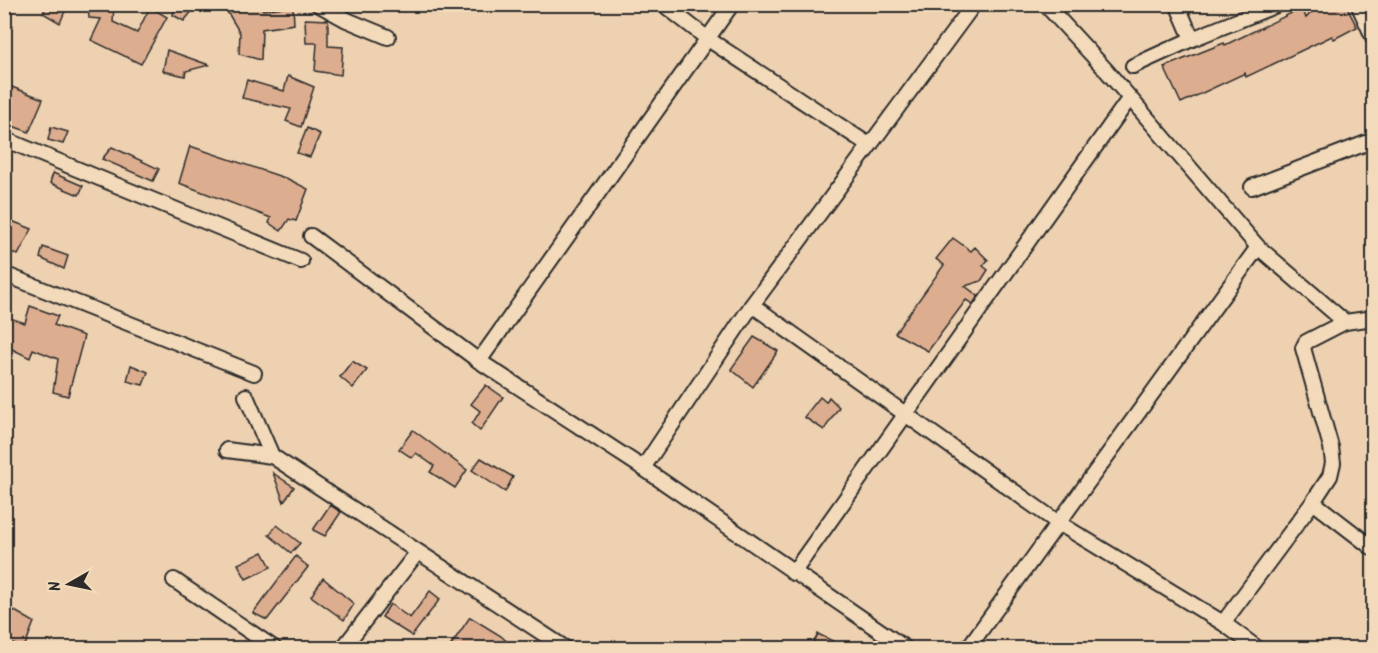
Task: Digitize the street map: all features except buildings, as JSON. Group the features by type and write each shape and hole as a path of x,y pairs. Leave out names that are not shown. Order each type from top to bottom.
{"street":[{"path":"318,4 347,20 388,37"},
{"path":"663,4 708,39 868,145"},
{"path":"479,361 732,4"},
{"path":"643,468 752,305 974,4"},
{"path":"1045,4 1258,247 1345,322"},
{"path":"1177,4 1192,39"},
{"path":"1133,66 1279,4"},
{"path":"1358,4 1374,39"},
{"path":"793,573 1129,99"},
{"path":"4,139 301,261"},
{"path":"1252,187 1374,140"},
{"path":"311,236 479,361 643,468 905,648"},
{"path":"968,648 1258,247"},
{"path":"4,274 254,373"},
{"path":"752,305 1057,522 1222,623 1257,648"},
{"path":"1222,623 1330,476 1333,463 1303,348 1306,342 1345,322 1374,318"},
{"path":"246,396 272,456"},
{"path":"227,450 272,456 559,647"},
{"path":"1313,502 1374,549"},
{"path":"343,648 417,553"},
{"path":"174,580 274,648"}]}
